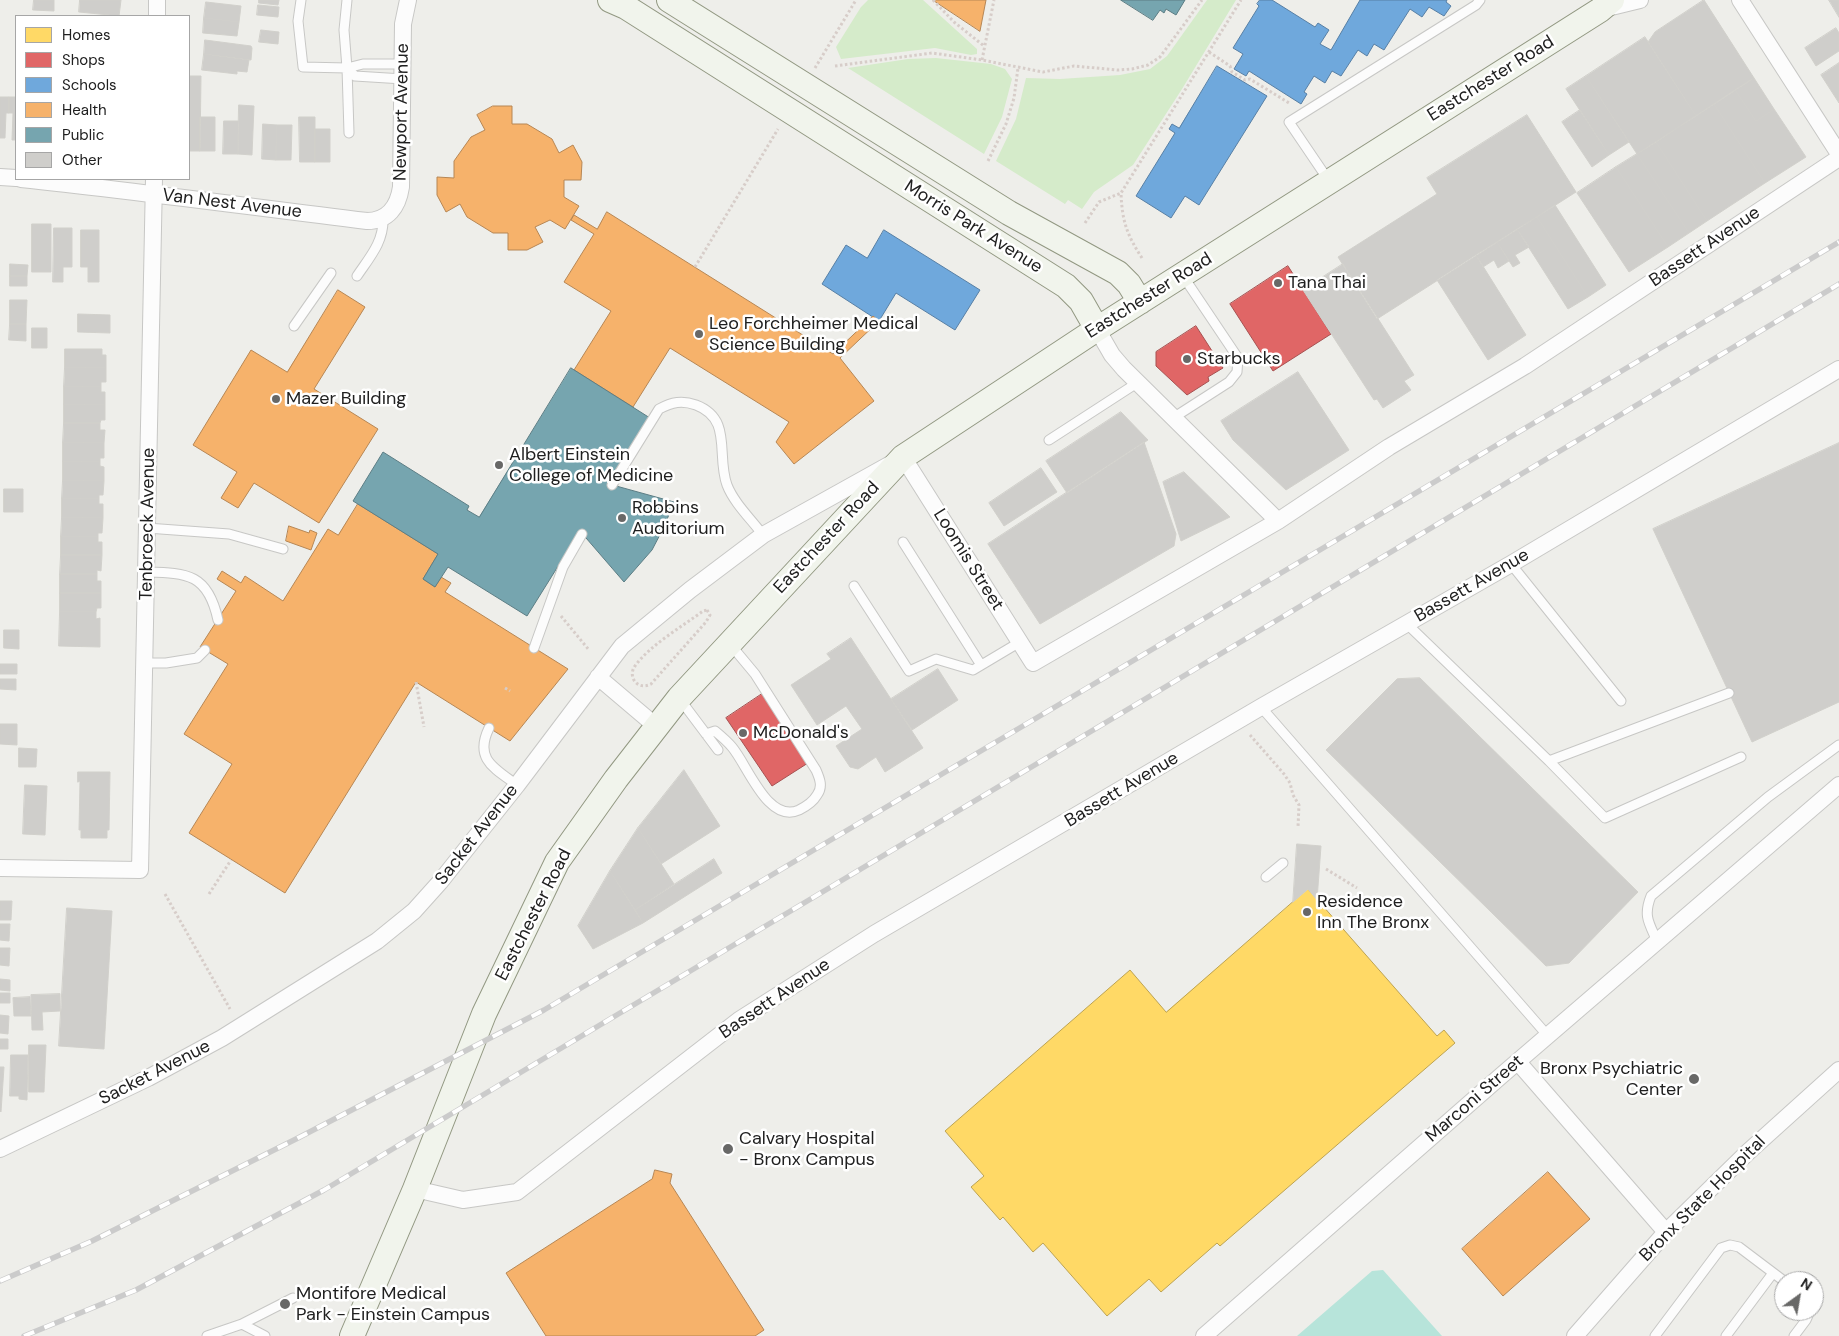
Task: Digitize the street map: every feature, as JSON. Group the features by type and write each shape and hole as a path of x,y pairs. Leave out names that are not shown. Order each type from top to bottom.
{"main road":[{"name":"Morris Park Avenue","path":"610,0 626,7 790,109 1066,286 1081,301 1097,329"},
{"name":"Morris Park Avenue","path":"669,0 1009,213 1118,273 1129,284 1140,302"},
{"name":"Eastchester Road","path":"352,1336 415,1188 484,1014 558,862 616,779 679,698 903,457 1097,329 1602,3"}],"street":[{"path":"157,15 158,0"},
{"name":"Newport Avenue","path":"383,218 394,208 400,195 403,24 408,0"},
{"name":"Eastchester Road","path":"1602,3 1640,0"},
{"path":"1740,0 1839,156"},
{"name":"Bassett Avenue","path":"1033,663 1278,520 1389,447 1525,366 1839,156"},
{"path":"0,176 15,178"},
{"name":"Van Nest Avenue","path":"40,180 154,186 194,200 367,221 383,218"},
{"name":"Tenbroeck Avenue","path":"0,868 140,870 154,186"},
{"name":"Morris Park Avenue","path":"1097,329 1112,355 1137,384 1278,520"},
{"name":"Bassett Avenue","path":"415,1188 463,1200 517,1192 739,1020 874,934 1511,564 1839,369"},
{"name":"Sacket Avenue","path":"0,1149 148,1078 222,1038 377,941 414,911 440,882 622,646 690,590 763,534 903,457"},
{"name":"Loomis Street","path":"903,457 1033,663"},
{"path":"598,677 657,727"},
{"name":"Marconi Street","path":"1204,1336 1839,785"},
{"path":"1518,1062 1666,1232"},
{"name":"Bronx State Hospital","path":"1575,1336 1666,1232 1748,1152 1839,1070"}],"lane":[{"path":"302,0 298,21 303,67 347,68 364,64 402,72"},
{"path":"347,0 344,30 349,133"},
{"path":"1329,181 1289,122 1476,5 1480,0"},
{"path":"347,68 355,76 402,72"},
{"path":"357,276 380,242 383,218"},
{"path":"294,326 331,273"},
{"path":"1173,418 1229,382 1237,372 1238,358 1182,275"},
{"path":"1049,440 1137,384"},
{"path":"612,485 660,409 672,402 687,402 710,413 720,426 722,465 728,486 763,534"},
{"path":"147,528 229,534 283,549"},
{"path":"534,648 563,567 582,534"},
{"path":"903,542 981,666"},
{"path":"1511,564 1621,701"},
{"path":"147,572 188,575 202,583 215,606 218,620"},
{"path":"854,586 909,672 936,659 973,670 1020,642"},
{"path":"1407,624 1549,761 1605,818 1741,756"},
{"path":"706,734 715,731 733,747 762,792 779,811 787,813 797,811 806,806 819,793 821,780 816,770 755,674 730,643"},
{"path":"145,663 166,663 197,658 205,650"},
{"path":"1549,761 1729,693"},
{"path":"679,698 718,750"},
{"path":"1261,708 1548,1036"},
{"path":"489,728 482,740 483,752 491,765 517,784"},
{"path":"1657,941 1647,917 1647,906 1651,896 1768,797 1839,745"},
{"path":"1266,877 1283,863"},
{"path":"1655,1336 1721,1248 1730,1245 1739,1247 1773,1273 1726,1336"},
{"path":"207,1336 242,1324 293,1298"},
{"path":"1794,1336 1805,1321"},
{"path":"242,1324 265,1336"}],"path":[{"path":"811,74 856,0"},
{"path":"933,0 954,22 984,46"},
{"path":"982,60 994,0"},
{"path":"835,66 925,53 946,54 1043,72 1074,66 1118,70 1148,66 1167,49 1202,0"},
{"path":"1142,258 1131,241 1122,215 1121,193 1241,0"},
{"path":"1209,52 1230,66 1232,72 1245,80 1250,79 1289,103 1289,122"},
{"path":"988,161 1006,124 1014,98 1018,68"},
{"path":"695,268 782,122"},
{"path":"1085,223 1099,202 1121,193"},
{"path":"550,602 589,650"},
{"path":"704,611 709,612 710,617 706,622 648,686 640,686 632,678 632,671 637,663 669,635 704,611"},
{"path":"416,682 424,727"},
{"path":"505,688 510,691"},
{"path":"1238,721 1290,783 1299,805 1298,827"},
{"path":"209,894 231,860"},
{"path":"1326,869 1356,888"},
{"path":"165,894 230,1009"}],"green space":[{"path":"868,0 923,0 977,49 977,54 971,55 935,48 841,59 836,47 861,7"},
{"path":"1207,0 1236,0 1133,165 1094,192 1082,209 1068,200 1065,204 996,161 1016,119 1026,78 1060,79 1120,75 1150,69 1167,56"},
{"path":"936,58 991,64 1005,69 1012,79 1002,117 984,154 848,68 908,59"}],"shaded area":[{"path":"1383,1270 1442,1336 1297,1336 1372,1271"}],"building: Homes":[{"path":"1308,889 1437,1036 1444,1030 1455,1043 1220,1246 1217,1243 1161,1292 1149,1279 1107,1316 1043,1243 1033,1252 1003,1217 1000,1220 971,1187 984,1176 945,1131 1130,970 1166,1012"}],"building: Shops":[{"path":"1288,266 1331,334 1273,371 1230,304"},
{"name":"Starbucks","path":"1196,326 1223,368 1208,377 1209,381 1187,395 1156,366 1156,352"},
{"path":"762,694 808,763 772,786 726,718"}],"building: Schools":[{"path":"1260,0 1272,0 1315,27 1318,23 1329,30 1320,44 1331,50 1360,0 1447,0 1446,2 1451,6 1444,16 1429,7 1422,17 1410,9 1384,50 1374,44 1367,56 1358,50 1341,76 1332,71 1325,83 1314,76 1304,92 1307,94 1301,104 1249,71 1246,76 1234,69 1243,54 1233,48 1259,6 1257,4"},
{"path":"1217,66 1267,96 1199,205 1185,196 1171,218 1136,196 1175,133 1169,129 1172,124 1179,128"},
{"path":"884,230 980,290 955,330 896,293 879,321 822,284 846,245 867,258"}],"building: Health":[{"path":"933,0 986,0 980,31"},
{"path":"493,106 512,106 512,124 527,124 552,139 559,153 573,145 582,162 581,180 564,180 564,197 579,206 565,229 550,220 535,227 543,242 527,250 508,250 508,233 493,233 467,217 460,204 446,212 437,195 437,177 454,178 454,161 471,137 485,130 477,115"},
{"name":"Leo Forchheimer Medical Science Building","path":"607,212 833,354 873,316 879,321 840,358 874,401 794,464 776,442 789,422 670,348 633,407 574,370 611,311 564,282 594,234 571,220 574,215 597,229"},
{"name":"Mazer Building","path":"338,290 365,307 314,389 378,429 319,523 254,483 238,508 221,498 237,472 193,445 251,350 287,372"},
{"path":"358,504 438,554 423,579 435,587 441,577 451,583 445,592 568,669 510,741 416,682 285,893 189,833 232,764 184,734 228,664 200,647 236,591 217,579 222,571 241,583 245,576 283,601 328,529 338,535"},
{"path":"289,526 309,533 310,530 317,533 311,550 286,541"},
{"path":"655,1170 672,1174 670,1183 764,1330 755,1336 546,1336 506,1273 652,1179"},
{"path":"1548,1172 1590,1219 1503,1296 1462,1249"}],"building: Public":[{"path":"1121,0 1185,0 1176,15 1166,9 1164,13 1160,10 1153,20"},
{"path":"571,368 650,418 609,484 674,502 652,550 624,582 580,531 527,616 448,567 435,587 423,579 438,554 353,501 383,452 469,506 467,510 479,517"}],"building: Other":[{"path":"34,0 54,0 54,11 33,10"},
{"path":"80,0 121,0 119,15 79,12"},
{"path":"259,0 279,0 278,5 259,3"},
{"path":"1704,0 1754,78 1696,116 1648,42 1655,32"},
{"path":"1829,0 1839,0 1839,17"},
{"path":"206,2 241,6 239,22 204,18"},
{"path":"258,5 279,7 278,17 257,15"},
{"path":"204,18 239,22 237,36 203,33"},
{"path":"1836,28 1839,33 1839,51 1816,66 1805,48"},
{"path":"261,30 279,32 278,44 259,42"},
{"path":"1645,37 1696,116 1637,154 1586,76"},
{"path":"205,40 251,46 251,60 204,54"},
{"path":"204,54 249,60 247,72 237,71 237,74 202,70"},
{"path":"1839,63 1839,103 1821,75"},
{"path":"190,76 201,76 200,151 190,151"},
{"path":"1586,76 1629,142 1609,155 1566,89"},
{"path":"1754,78 1774,109 1756,121 1735,90"},
{"path":"1735,90 1756,121 1774,109 1806,157 1765,183 1714,104"},
{"path":"0,97 9,97 9,113 6,113 5,138 0,138"},
{"path":"9,97 15,97 15,140 12,140 13,113 9,113"},
{"path":"1714,104 1765,183 1707,221 1656,142"},
{"path":"239,105 254,106 252,155 238,154"},
{"path":"1580,110 1609,155 1592,167 1562,122"},
{"path":"1527,115 1576,192 1377,319 1338,257 1437,194 1427,178"},
{"path":"200,117 215,117 215,151 200,151"},
{"path":"299,117 315,117 315,162 300,162"},
{"path":"224,121 239,121 238,154 223,154"},
{"path":"263,124 277,125 276,160 262,159"},
{"path":"277,125 292,125 291,160 276,160"},
{"path":"315,129 330,129 330,162 315,162"},
{"path":"1656,142 1707,221 1689,233 1637,154"},
{"path":"1637,154 1689,233 1668,247 1616,167"},
{"path":"1616,167 1668,247 1629,272 1577,193"},
{"path":"1555,205 1606,285 1588,297 1537,217"},
{"path":"1537,217 1588,297 1568,309 1517,229"},
{"path":"32,224 51,224 51,272 32,272"},
{"path":"54,228 72,228 72,267 63,267 63,282 53,282"},
{"path":"1517,229 1529,247 1515,255 1520,263 1513,267 1497,242"},
{"path":"81,230 99,230 99,282 88,282 88,267 81,267"},
{"path":"1497,242 1509,261 1498,268 1494,260 1483,267 1476,255"},
{"path":"1476,255 1526,335 1488,360 1437,280"},
{"path":"10,264 28,265 27,276 10,276"},
{"path":"1343,264 1414,375 1404,381 1411,390 1383,408 1377,399 1374,400 1303,290"},
{"path":"10,276 27,276 27,286 10,286"},
{"path":"10,300 27,300 26,324 10,324"},
{"path":"78,314 110,315 110,333 78,332"},
{"path":"10,324 26,324 26,341 9,340"},
{"path":"32,328 47,328 47,348 32,348"},
{"path":"65,349 102,349 102,355 106,355 106,368 65,367"},
{"path":"65,367 106,368 106,382 101,382 101,387 64,386"},
{"path":"1298,372 1349,450 1286,490 1233,440 1221,421"},
{"path":"64,386 101,387 101,392 105,392 105,405 64,404"},
{"path":"64,404 105,405 105,420 101,420 100,423 64,423"},
{"path":"1121,412 1148,440 1067,493 1046,461"},
{"path":"64,423 100,423 100,430 105,430 104,443 63,442"},
{"path":"63,442 104,443 104,458 100,458 100,462 63,461"},
{"path":"1144,442 1176,534 1174,546 1040,624 988,544"},
{"path":"1839,443 1839,702 1752,742 1653,529"},
{"path":"63,461 100,462 100,466 104,467 104,481 63,480"},
{"path":"1041,468 1057,492 1004,526 989,503"},
{"path":"1184,472 1230,517 1181,541 1163,482"},
{"path":"63,480 104,481 103,495 99,495 99,499 62,498"},
{"path":"4,489 23,489 23,512 4,512"},
{"path":"62,498 99,499 99,504 103,504 103,518 62,517"},
{"path":"62,517 103,518 102,533 98,533 98,537 61,536"},
{"path":"61,536 98,537 98,542 102,542 102,555 61,555"},
{"path":"61,555 102,555 101,571 97,570 97,574 60,574"},
{"path":"60,574 97,574 97,581 101,581 101,593 60,593"},
{"path":"60,593 101,593 101,608 97,608 96,612 60,611"},
{"path":"60,611 96,612 96,619 100,618 100,647 59,646"},
{"path":"4,630 19,630 19,649 4,648"},
{"path":"851,638 923,748 885,772 876,757 858,769 850,767 836,746 862,729 846,706 817,725 791,685 831,659 827,654"},
{"path":"0,664 17,664 17,674 0,674"},
{"path":"938,669 958,700 912,730 891,699"},
{"path":"1420,678 1638,892 1569,963 1546,966 1326,750 1397,679"},
{"path":"0,679 16,679 16,690 0,689"},
{"path":"0,724 17,724 17,745 0,744"},
{"path":"19,748 37,749 36,767 19,767"},
{"path":"684,770 720,826 661,864 638,828"},
{"path":"78,772 110,772 109,830 107,830 107,838 81,838 81,830 79,830 80,781 78,782"},
{"path":"25,785 47,786 45,835 23,834"},
{"path":"638,828 674,884 635,910 610,871"},
{"path":"1297,844 1321,846 1317,900 1308,889 1293,902"},
{"path":"714,859 722,873 643,923 635,910"},
{"path":"610,871 643,923 593,949 578,926"},
{"path":"0,901 12,901 11,920 0,920"},
{"path":"67,908 112,911 104,1049 59,1046"},
{"path":"0,924 10,924 9,941 0,940"},
{"path":"0,948 10,948 9,966 0,965"},
{"path":"0,979 10,980 10,991 0,990"},
{"path":"0,993 10,993 10,1003 0,1003"},
{"path":"60,994 60,1011 42,1012 43,1030 32,1030 31,995"},
{"path":"30,997 31,1016 14,1016 13,998"},
{"path":"0,1015 9,1016 8,1034 0,1033"},
{"path":"0,1039 8,1039 8,1049 0,1049"},
{"path":"29,1045 46,1045 44,1092 29,1092"},
{"path":"11,1055 28,1055 27,1100 19,1099 19,1096 10,1096"},
{"path":"0,1067 4,1067 1,1112 0,1111"}],"railway":[{"path":"0,1281 92,1241 296,1139 544,1010 1839,242"},
{"path":"24,1336 136,1290 324,1190 1839,284"}],"place":[{"name":"Tana Thai","path":"1278,283"},
{"name":"Leo Forchheimer Medical Science Building","path":"699,334"},
{"name":"Starbucks","path":"1187,359"},
{"name":"Mazer Building","path":"276,399"},
{"name":"Albert Einstein College of Medicine","path":"499,465"},
{"name":"Robbins Auditorium","path":"622,518"},
{"name":"McDonald's","path":"743,733"},
{"name":"Residence Inn The Bronx","path":"1307,912"},
{"name":"Bronx Psychiatric Center","path":"1694,1079"},
{"name":"Calvary Hospital - Bronx Campus","path":"728,1149"},
{"name":"Montifore Medical Park - Einstein Campus","path":"285,1304"}]}
